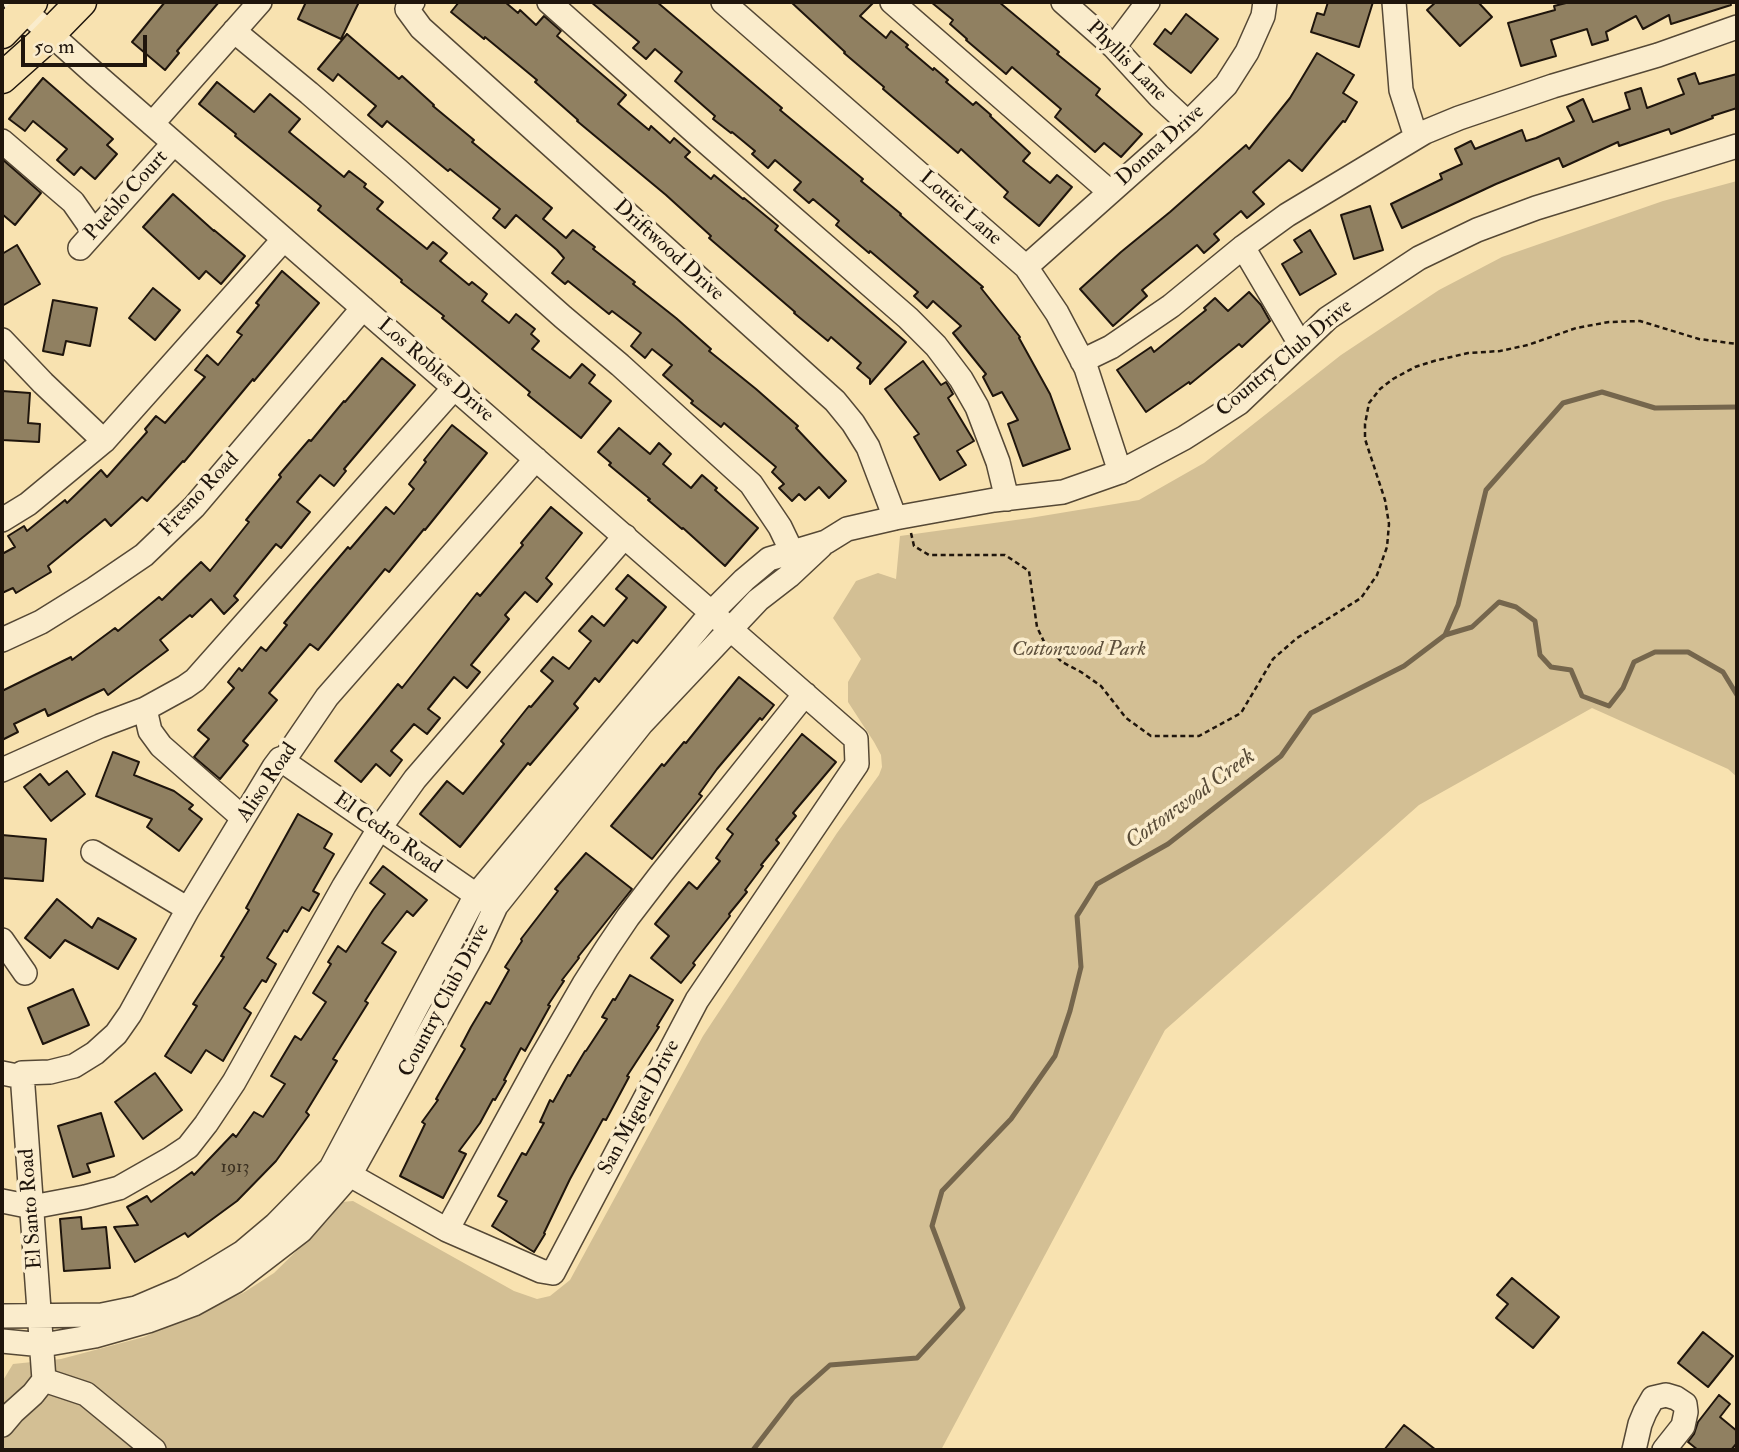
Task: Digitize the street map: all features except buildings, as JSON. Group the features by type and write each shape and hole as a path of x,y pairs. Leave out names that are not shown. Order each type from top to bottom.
{"main road":[{"path":"2,78 51,34 81,2"},
{"path":"2,33 23,4"}],"street":[{"path":"152,124 260,2"},
{"path":"549,2 908,318 936,346 961,379 977,407 998,462 1007,499"},
{"name":"Lottie Lane","path":"723,2 1026,267 1057,313 1082,361 1120,472"},
{"path":"892,2 1110,192"},
{"name":"Phyllis Lane","path":"1063,2 1114,47 1159,96 1188,122"},
{"path":"1114,47 1148,2"},
{"name":"Donna Drive","path":"1026,267 1226,85 1247,52 1263,16 1265,2"},
{"path":"1394,2 1401,90 1416,137"},
{"name":"Los Robles Drive","path":"23,4 51,34 152,124 856,739"},
{"name":"Driftwood Drive","path":"410,6 421,28 835,401 868,447 901,517"},
{"path":"1082,361 1111,346 1171,306 1287,215 1416,137 1459,118 1737,27"},
{"path":"234,31 399,171 751,484 780,527 792,552"},
{"name":"Pueblo Court","path":"2,141 73,202 87,240 174,143"},
{"name":"Country Club Drive","path":"486,901 642,723 758,600 826,542 847,529 901,517 1063,492 1120,472 1184,438 1239,403 1328,318 1419,258 1477,230 1536,208 1737,146"},
{"path":"2,520 28,504 104,441 284,239"},
{"path":"1243,247 1300,344"},
{"name":"Fresno Road","path":"2,640 41,622 144,555 194,507 363,308"},
{"path":"2,340 104,441"},
{"path":"2,770 145,709 185,687 204,672 454,388"},
{"name":"Aliso Road","path":"12,1073 50,1072 74,1066 95,1053 116,1034 130,1014 188,909 280,759 286,757 327,696 536,459"},
{"path":"2,1201 32,1207 85,1198 119,1188 188,1147 234,1082 379,829 415,779 625,536"},
{"name":"Country Club Drive","path":"2,1341 43,1345 96,1336 148,1321 194,1304 236,1281 301,1231 341,1171 486,901 712,612 769,559 826,542"},
{"path":"447,1230 540,1060 607,948 661,874 806,694"},
{"path":"145,709 150,732 161,746 243,818"},
{"name":"San Miguel Drive","path":"341,1171 447,1230 541,1271 553,1273 697,1000 857,764 856,739"},
{"name":"El Cedro Road","path":"280,759 486,901"},
{"path":"93,852 188,909"},
{"path":"2,940 25,973"},
{"name":"El Santo Road","path":"12,1073 32,1207 44,1380"},
{"name":"Country Club Drive","path":"2,1316 102,1315 135,1308 183,1288 243,1252 341,1171"},
{"path":"2,1425 44,1380 86,1394 154,1450"},
{"path":"1634,1450 1640,1424 1653,1398 1666,1395 1685,1404 1686,1412 1683,1426 1664,1450"}],"path":[{"path":"901,517 914,546 929,555 1006,555 1028,570 1037,627 1046,646 1062,662 1101,686 1126,718 1151,736 1199,736 1241,713 1273,659 1297,639 1361,598 1377,575 1387,547 1389,524 1385,500 1365,439 1365,424 1369,403 1380,389 1393,379 1415,366 1468,353 1500,351 1528,345 1576,328 1609,322 1640,321 1699,339 1737,344"}],"green space":[{"name":"Cottonwood Park","path":"1737,181 1737,777 1728,769 1592,708 1419,805 1165,1030 941,1450 2,1450 2,1382 13,1364 61,1359 144,1337 243,1293 274,1273 328,1220 342,1202 353,1201 514,1291 537,1299 550,1296 570,1280 703,1036 837,833 879,775 882,767 881,755 848,702 848,682 861,659 833,618 856,581 878,573 896,579 900,536 1139,500 1204,463 1341,355 1439,290 1502,257 1663,201"}],"waterway":[{"name":"Cottonwood Creek","path":"753,1450 793,1398 830,1365 917,1358 963,1308 932,1226 942,1191 1011,1119 1055,1056 1081,967 1077,916 1097,884 1168,844 1281,756 1311,713 1404,666 1445,635 1458,605 1486,490 1563,403 1602,392 1655,408 1737,407"},
{"path":"1445,635 1472,627 1499,602 1516,607 1535,621 1540,655 1551,667 1571,670 1582,696 1609,706 1623,688 1634,662 1655,652 1688,652 1723,672 1737,695"}]}
